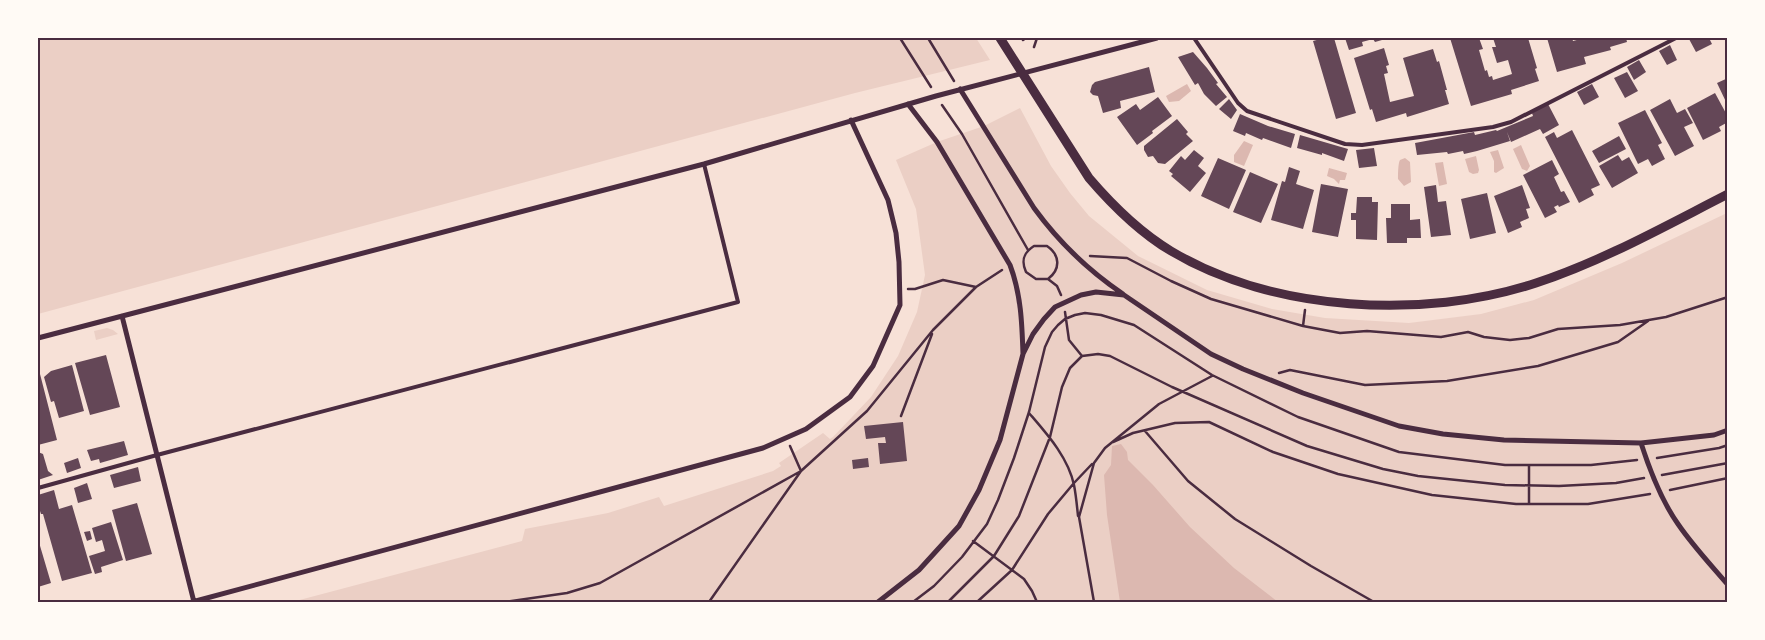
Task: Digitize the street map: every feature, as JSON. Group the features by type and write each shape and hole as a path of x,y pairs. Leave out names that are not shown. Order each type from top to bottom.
{"street":[{"path":"1000,38 1089,178 1105,197 1128,219 1171,251 1197,264 1227,277 1299,297 1336,303 1408,306 1442,303 1504,292 1534,284 1583,266 1728,194"},
{"path":"38,338 704,164 936,96 1158,38"},
{"path":"960,90 1034,208 1066,247 1106,283 1212,354 1260,377 1367,416 1399,426 1442,434 1504,440 1641,443 1714,435 1728,430"},
{"path":"908,104 937,142 1010,265 1017,284 1021,307 1023,354"},
{"path":"122,316 193,602 762,448 806,429 850,397 873,366 888,335 900,305 900,290 896,233 888,200 850,120"},
{"path":"878,602 920,570 959,526 978,490 1000,440 1023,354 1033,334 1044,319 1055,307 1080,295 1096,292 1124,295"},
{"path":"1641,443 1654,477 1679,525 1728,585"}],"lane":[{"path":"1194,38 1238,103 1247,111 1345,144 1362,145 1493,128 1511,122 1676,38"},
{"path":"38,488 738,302 704,164"}],"path":[{"path":"900,38 962,134 1028,250"},
{"path":"928,38 960,90"},
{"path":"1034,47 1037,38"},
{"path":"1040,245 1047,246 1052,250 1058,260 1058,266 1052,276 1048,279 1036,280 1026,272 1023,260 1028,250 1040,245"},
{"path":"708,602 801,471 867,411 933,330 976,287 1010,265"},
{"path":"900,290 915,289 943,280 976,287"},
{"path":"913,602 934,586 962,557 987,524 998,500 1029,412 1045,348 1052,332 1066,319 1085,313 1100,315 1134,325 1212,376 1298,417 1399,452 1505,465 1591,465 1647,459 1720,448 1728,445"},
{"path":"1303,326 1305,315"},
{"path":"1066,319 1069,340 1082,356"},
{"path":"1260,377 1290,370 1365,385 1447,380 1538,366 1618,342 1649,320"},
{"path":"901,416 933,330"},
{"path":"948,602 994,556 1019,516 1050,438 1062,387 1070,368 1082,356 1098,354 1110,356 1182,391 1307,446 1383,469 1418,476 1505,485 1560,486 1654,477 1728,463"},
{"path":"977,602 1012,570 1048,514 1105,448 1159,404 1212,376"},
{"path":"1029,412 1064,459 1074,483 1094,602"},
{"path":"1113,442 1133,433 1175,423 1209,422 1273,452 1338,474 1432,495 1516,504 1588,504 1661,492 1728,478"},
{"path":"1145,431 1188,481 1235,519 1374,602"},
{"path":"786,438 801,471"},
{"path":"1079,517 1094,463"},
{"path":"1529,465 1529,504"},
{"path":"505,602 567,593 600,583 801,471"},
{"path":"973,541 1024,579 1037,602"}],"shaded area":[{"path":"38,38 976,38 990,60 855,93 38,314"},
{"path":"1187,84 1191,91 1179,101 1169,102 1166,96"},
{"path":"1020,108 1051,166 1070,193 1089,216 1138,256 1207,290 1272,309 1325,318 1409,323 1481,314 1534,300 1622,263 1727,213 1727,602 292,602 522,541 525,529 608,513 659,497 664,506 773,471 781,466 779,463 823,433 830,439 833,437 871,397 898,356 917,312 925,275 916,209 896,160 937,142 984,126"},
{"path":"1244,141 1253,145 1244,166 1234,162 1234,155"},
{"path":"1521,145 1530,166 1527,171 1522,169 1513,149"},
{"path":"1498,150 1504,168 1496,173 1494,172 1494,161 1490,152"},
{"path":"1476,156 1479,170 1478,173 1473,174 1469,172 1465,159"},
{"path":"1405,158 1410,162 1411,182 1404,186 1398,179 1398,172 1400,160"},
{"path":"1443,162 1447,184 1439,186 1435,163"},
{"path":"1329,168 1347,173 1345,180 1340,180 1339,184 1327,176"},
{"path":"107,328 118,334 96,340 94,331"},
{"path":"1121,444 1127,452 1128,460 1190,527 1234,568 1278,602 1120,602 1107,515 1104,475 1111,465 1112,446"}],"building":[{"path":"1334,38 1356,113 1336,119 1313,41"},
{"path":"1345,38 1389,38 1375,42 1373,39 1362,42 1363,46 1349,50"},
{"path":"1450,38 1479,38 1483,49 1479,50 1485,71 1487,70 1489,77 1492,76 1493,80 1512,74 1508,60 1497,63 1492,47 1496,47 1493,38 1528,38 1539,81 1511,90 1512,94 1471,106"},
{"path":"1547,38 1572,38 1573,41 1584,38 1626,38 1627,42 1610,47 1611,50 1584,57 1586,64 1557,72"},
{"path":"1709,38 1712,44 1696,52 1689,39"},
{"path":"1670,45 1677,60 1667,65 1659,51"},
{"path":"1384,48 1389,65 1386,66 1388,73 1384,74 1390,102 1414,96 1403,58 1433,49 1437,62 1439,61 1449,104 1407,117 1406,113 1376,122 1372,109 1370,110 1354,58"},
{"path":"1193,52 1207,68 1218,83 1216,84 1227,97 1216,106 1204,94 1198,83 1195,85 1178,57"},
{"path":"1639,60 1646,72 1634,80 1627,67"},
{"path":"1149,67 1155,92 1120,101 1121,108 1103,113 1098,96 1090,92 1095,82"},
{"path":"1627,72 1638,91 1625,98 1614,78"},
{"path":"1728,78 1728,106 1717,83"},
{"path":"1592,84 1599,97 1584,105 1577,92"},
{"path":"1715,93 1728,117 1728,122 1719,127 1721,131 1703,140 1687,108"},
{"path":"1158,97 1172,116 1137,145 1117,117 1136,104 1140,110"},
{"path":"1229,99 1237,110 1231,119 1219,109"},
{"path":"1670,99 1677,113 1685,109 1693,123 1684,127 1694,146 1675,156 1650,110"},
{"path":"1548,104 1559,125 1543,134 1540,129 1511,142 1507,132 1510,141 1477,151 1464,154 1463,151 1448,154 1447,152 1417,155 1415,143 1474,132 1475,135 1497,131 1533,116 1532,113"},
{"path":"1645,110 1662,143 1658,145 1665,159 1652,166 1648,159 1638,164 1618,123"},
{"path":"1240,114 1268,126 1295,134 1291,148 1263,138 1262,140 1246,133 1245,136 1233,131"},
{"path":"1177,119 1188,132 1186,134 1193,141 1165,164 1158,163 1153,156 1148,157 1144,146"},
{"path":"1572,130 1600,185 1591,189 1594,195 1579,203 1545,137 1554,132 1557,138"},
{"path":"1300,135 1348,149 1344,161 1322,153 1322,155 1297,148"},
{"path":"1619,136 1626,149 1599,163 1592,151"},
{"path":"1374,148 1377,166 1359,168 1356,150"},
{"path":"1194,150 1204,158 1198,166 1206,173 1190,192 1171,176 1173,174 1169,171 1181,156 1185,160"},
{"path":"1618,155 1622,161 1629,157 1638,173 1612,188 1599,166"},
{"path":"1218,158 1246,170 1229,209 1201,196"},
{"path":"1552,160 1559,174 1554,177 1561,192 1564,191 1570,202 1554,207 1557,212 1545,218 1523,175"},
{"path":"1289,167 1300,171 1296,184 1314,190 1303,229 1271,220 1282,181 1285,182"},
{"path":"1250,172 1278,184 1261,223 1233,212"},
{"path":"1321,184 1348,189 1338,237 1312,232"},
{"path":"1436,185 1438,202 1446,201 1451,235 1431,237 1424,187"},
{"path":"1522,185 1530,208 1526,209 1529,218 1520,222 1522,227 1508,233 1494,196"},
{"path":"1487,193 1496,233 1470,239 1461,199"},
{"path":"1357,197 1372,197 1372,202 1378,202 1377,240 1356,239 1356,220 1351,220 1351,213 1356,213"},
{"path":"1391,204 1410,204 1410,220 1420,219 1421,238 1407,238 1407,243 1387,243 1386,218 1391,218"},
{"path":"106,355 120,407 90,415 75,363"},
{"path":"72,365 84,411 59,418 54,401 51,402 44,377 51,371"},
{"path":"40,374 57,440 38,445 38,375"},
{"path":"903,422 907,461 880,464 878,443 886,443 885,437 866,439 864,426"},
{"path":"124,441 128,455 100,463 99,459 91,461 87,450"},
{"path":"38,452 43,454 48,471 53,475 38,480"},
{"path":"78,458 81,468 67,473 64,463"},
{"path":"868,458 869,467 853,469 852,460"},
{"path":"138,467 141,481 114,488 110,475"},
{"path":"87,483 92,499 78,503 74,488"},
{"path":"54,490 59,509 72,505 92,573 62,581 43,514 38,511 38,495"},
{"path":"137,503 152,554 126,561 112,510"},
{"path":"111,522 123,560 101,567 102,572 95,574 89,556 105,551 102,540 96,542 92,528"},
{"path":"90,531 92,539 87,541 84,532"},
{"path":"38,539 51,583 38,587"}]}
